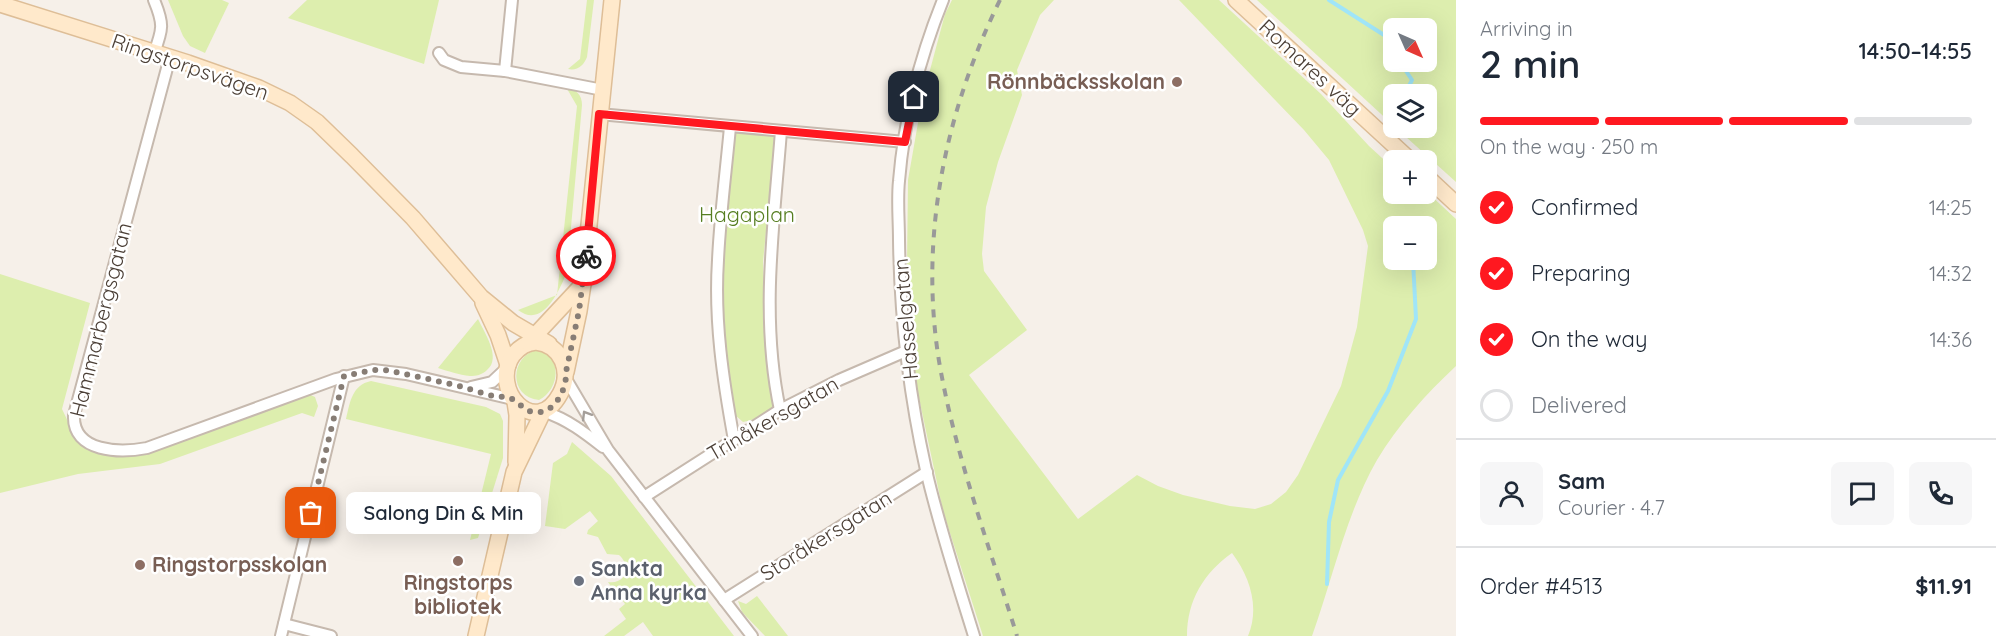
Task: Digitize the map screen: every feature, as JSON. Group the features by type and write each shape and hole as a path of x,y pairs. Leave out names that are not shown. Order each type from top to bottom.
{"street":[{"path":"154,0 162,29 154,53"},
{"path":"505,71 512,0"},
{"path":"476,636 516,465 544,412 558,399 566,376 583,284 612,0"},
{"name":"Hasselgatan","path":"943,0 924,53 899,181 902,320 915,415 927,472 974,636"},
{"name":"Romares väg","path":"1236,0 1399,150"},
{"name":"Ringstorpsvägen","path":"0,4 170,57 259,88 304,112 330,134 400,204 481,297 532,340"},
{"path":"439,53 444,60 460,67 505,71 603,90"},
{"name":"Hammarbergsgatan","path":"170,57 74,415 78,433 86,441 103,448 130,451 147,448 344,376 373,370 385,370 464,387 514,401"},
{"path":"599,114 905,142"},
{"path":"730,127 718,262 718,311 722,375 734,440"},
{"path":"780,410 773,377 769,265 781,131"},
{"path":"1437,186 1456,204"},
{"path":"516,465 517,415 507,383 508,366 519,348 532,340 583,284"},
{"name":"Ringstorpsvägen","path":"481,297 498,335 508,366"},
{"path":"518,326 549,321"},
{"path":"532,340 549,344 562,358 566,376 608,450 752,636"},
{"name":"Trinåkersgatan","path":"644,497 780,410 839,380 906,351"},
{"name":"Hammarbergsgatan","path":"464,387 492,382 508,366"},
{"path":"281,636 344,376"},
{"path":"514,401 529,411 557,416 608,450"},
{"name":"Storåkersgatan","path":"724,600 927,472"},
{"path":"284,624 331,636"}],"green space":[{"path":"168,0 222,0 229,3 205,53 190,46 183,36"},
{"path":"307,0 439,0 424,64 288,18"},
{"path":"587,0 594,0 587,57 580,67 568,69 580,59"},
{"path":"952,0 1054,0 1040,15 1017,70 1022,95 998,162 986,207 982,254 984,271 1027,330 969,375 1078,519 1137,475 1183,495 1230,506 1255,509 1271,504 1286,492 1298,475 1341,386 1357,327 1368,246 1363,230 1329,160 1304,130 1179,0 1219,0 1321,94 1383,159 1383,204 1437,204 1437,201 1456,219 1456,366 1413,410 1377,460 1348,524 1312,636 1248,636 1253,603 1244,572 1232,553 1213,569 1199,588 1190,611 1187,636 983,636 943,511 916,384 907,265 908,180 922,100 945,14"},
{"path":"1257,0 1456,0 1456,182 1437,165 1437,150 1420,150 1407,138 1437,138 1437,84 1383,84 1383,116"},
{"path":"566,87 578,93 582,105 567,272 557,293 577,106"},
{"name":"Hagaplan","path":"737,129 770,132 775,139 763,262 766,332 775,404 761,416 743,422 735,415 729,378 722,321 721,282 726,201 733,139"},
{"path":"0,274 90,303 62,409 73,432 125,453 306,393 315,397 318,406 314,417 302,413 160,464 78,474 0,493"},
{"path":"556,296 549,305 535,315 527,315 518,310"},
{"path":"478,319 492,352 493,359 487,370 479,375 470,376 438,368"},
{"path":"537,350 545,353 551,359 556,373 551,388 539,400 522,392 516,376 522,360"},
{"path":"371,381 486,407 500,414 503,421 503,458 478,538 470,540 491,454 346,419 356,390"},
{"path":"572,442 611,476 734,636 653,636 643,622 624,636 604,636 626,619 619,609 625,604 620,597 614,602 611,599 616,594 608,582 619,581 623,578 626,569 623,559 619,555 607,554 598,537 587,534 588,530 598,521 590,511 565,529 545,526 553,463 567,454"},
{"path":"757,596 788,636 765,636 742,612 738,601 746,604"}],"waterway":[{"path":"1329,0 1383,34"},
{"path":"1407,72 1412,80 1410,84"},
{"path":"1327,584 1329,522 1338,480 1388,391 1416,319 1414,270"}],"railway":[{"path":"1000,0 964,86 951,131 941,176 932,268 939,361 954,431 1017,636"}],"way so far":[{"path":"311,513 344,376 385,370 506,397 533,412 538,413 549,409 562,392 566,379 579,311 586,256"}],"place":[{"name":"Rönnbäcksskolan","path":"1177,82"},
{"name":"Salong Din & Min","path":"311,513"},
{"name":"Ringstorps bibliotek","path":"458,561"},
{"name":"Ringstorpsskolan","path":"140,565"},
{"name":"Sankta Anna kyrka","path":"579,581"}],"route":[{"path":"586,256 599,114 905,142 914,97"}]}
